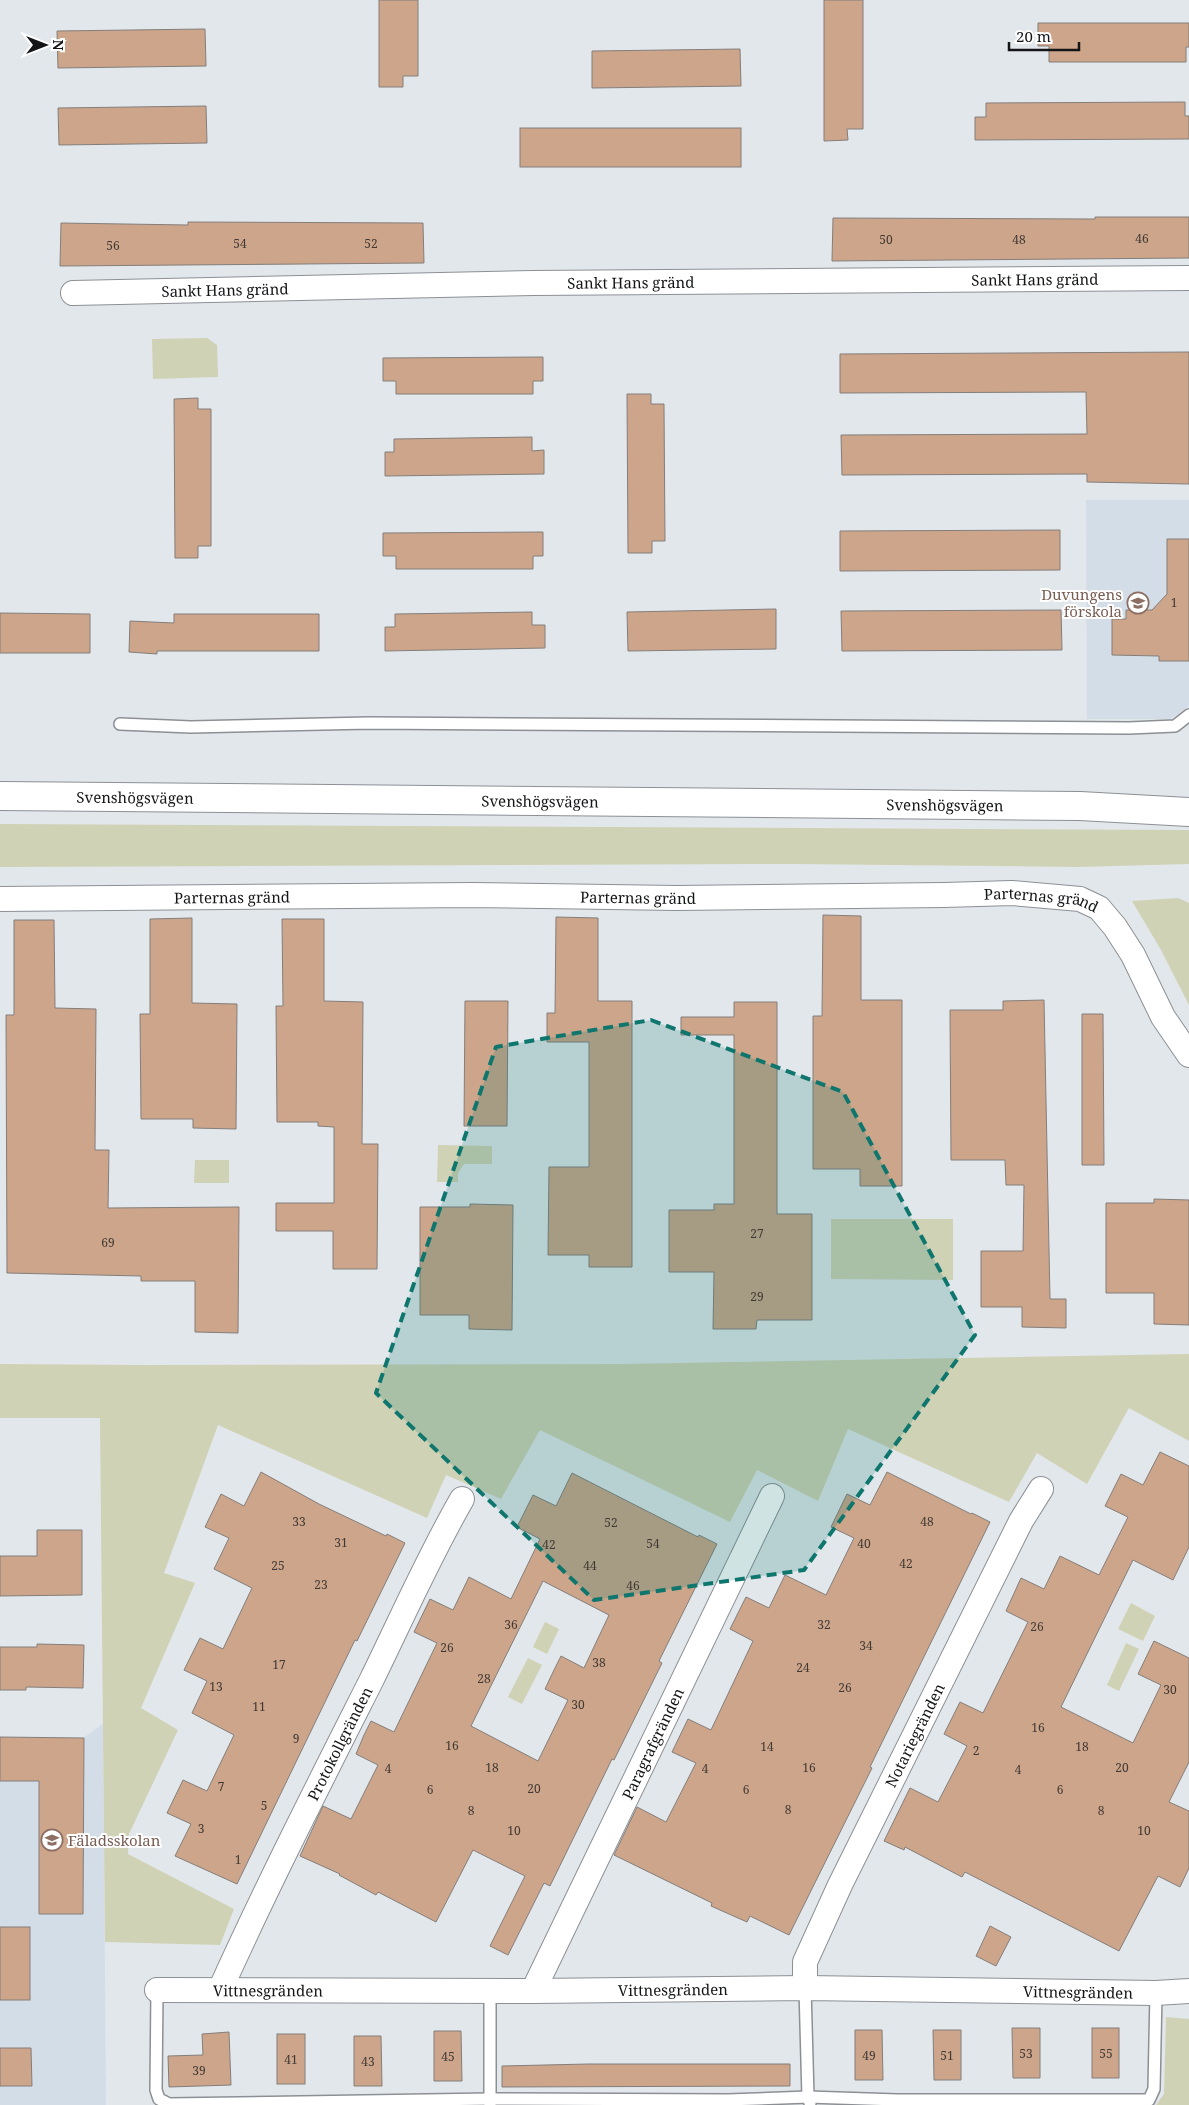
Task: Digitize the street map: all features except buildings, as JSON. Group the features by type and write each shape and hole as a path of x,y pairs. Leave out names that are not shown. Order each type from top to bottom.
{"main road":[{"name":"Svenshögsvägen","path":"0,796 1080,806 1189,812"},
{"name":"Svenshögsvägen","path":"1080,806 1189,799"}],"street":[{"name":"Sankt Hans gränd","path":"73,293 533,283 1189,278"},
{"name":"Parternas gränd","path":"0,899 473,895 677,898 1012,893 1080,900 1099,908 1115,927 1133,955 1163,1017 1189,1055"},
{"name":"Notariegränden","path":"805,1988 805,1962 840,1885 1021,1521 1041,1489"},
{"name":"Paragrafgränden","path":"533,1991 772,1496"},
{"name":"Protokollgränden","path":"220,1990 257,1908 378,1666 439,1538 462,1499"},
{"name":"Vittnesgränden","path":"157,1990 533,1991 805,1988 1156,1993 1189,1991"}],"lane":[{"path":"120,724 191,727 398,723 1129,728 1175,726 1189,715"},
{"path":"805,1988 809,2101"},
{"path":"157,1990 156,2090 159,2099 169,2104 728,2100 1149,2100 1154,2089 1156,1993"},
{"path":"490,1991 490,2102"}],"highlighted area":[{"path":"651,1020 843,1092 975,1335 804,1570 594,1600 376,1393 496,1047"}],"shaded area":[{"name":"Duvungens förskola","path":"1086,500 1189,500 1189,706 1170,719 1087,719"},
{"name":"Fäladsskolan","path":"103,1724 106,2105 0,2105 0,1737 83,1738"}],"green space":[{"path":"207,338 217,345 218,377 153,379 152,339"},
{"path":"0,824 1189,830 1189,864 1077,867 794,864 0,867"},
{"path":"1178,898 1189,903 1189,1005 1161,950 1132,901"},
{"path":"438,1145 492,1146 492,1164 464,1164 458,1173 458,1182 437,1182"},
{"path":"195,1160 229,1160 229,1183 194,1183"},
{"path":"831,1219 953,1219 953,1280 831,1279"},
{"path":"1189,1354 1189,1441 1129,1408 1087,1484 1037,1453 1009,1502 848,1429 818,1501 757,1470 730,1522 540,1430 501,1499 446,1475 427,1518 218,1425 164,1573 195,1583 141,1708 178,1730 129,1834 128,1854 234,1909 220,1945 105,1942 100,1418 0,1418 0,1364 623,1364"},
{"path":"1131,1603 1155,1616 1143,1641 1118,1629"},
{"path":"545,1622 559,1629 547,1654 533,1647"},
{"path":"1126,1643 1139,1649 1119,1691 1107,1685"},
{"path":"528,1658 542,1665 522,1704 508,1697"},
{"path":"1166,2017 1189,2019 1189,2105 1156,2105 1164,2094"}],"place":[{"name":"Duvungens förskola","path":"1138,603"},
{"name":"Fäladsskolan","path":"52,1840"}]}
